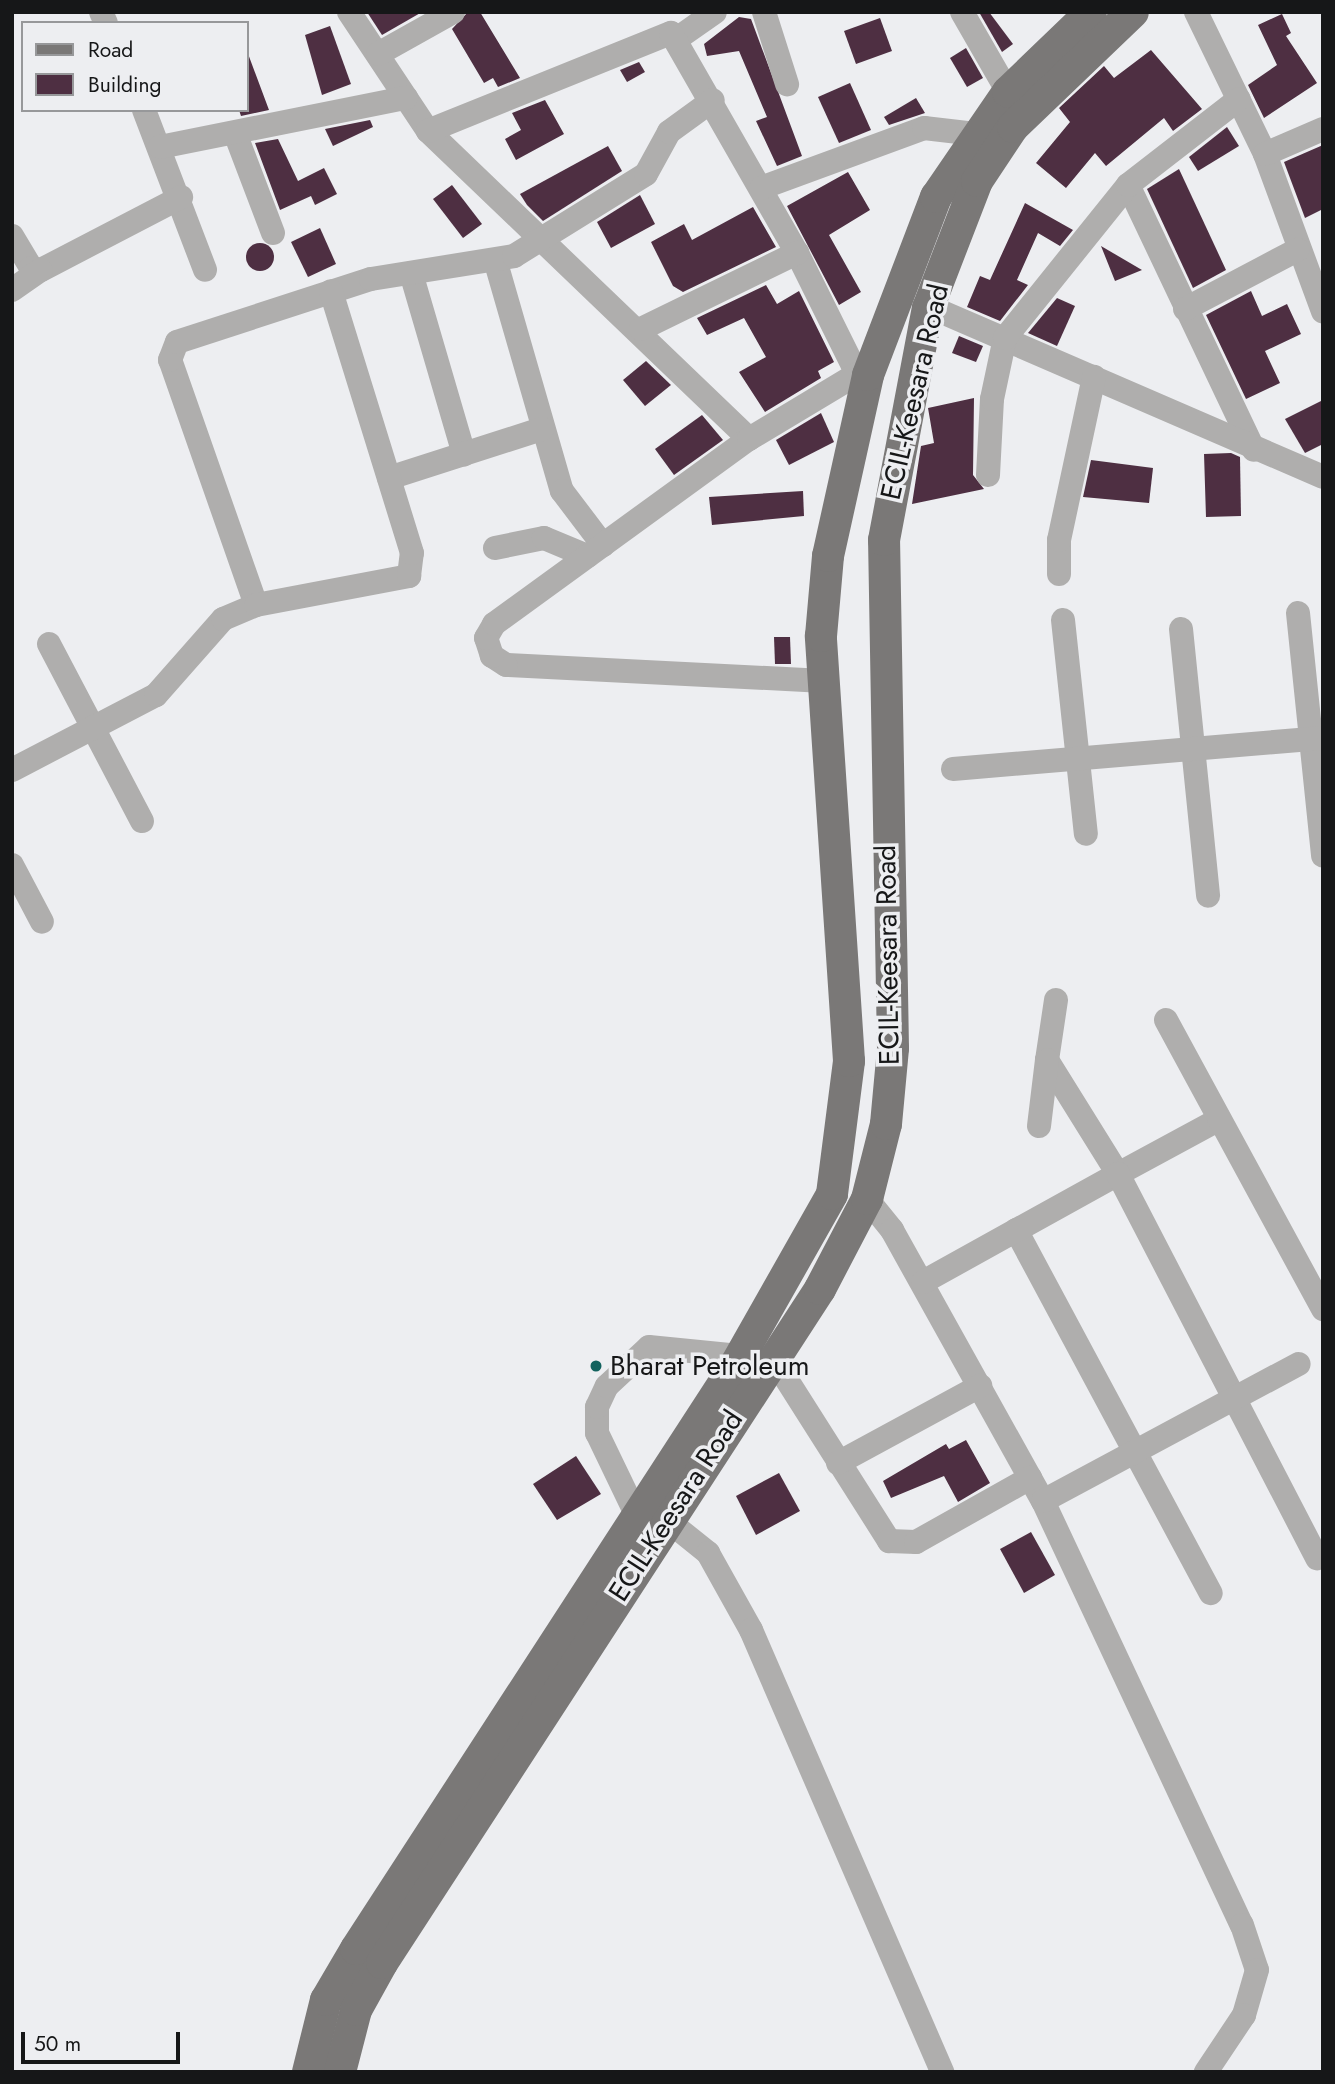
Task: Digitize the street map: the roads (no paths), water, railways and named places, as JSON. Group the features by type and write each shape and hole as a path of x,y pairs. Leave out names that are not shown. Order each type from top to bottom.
{"main road":[{"name":"ECIL-Keesara Road","path":"341,2072 356,2010 382,1963 652,1518 832,1194 849,1061 824,681 828,556 863,374 936,197 976,134 1008,92 1091,12"},
{"name":"ECIL-Keesara Road","path":"308,2072 326,2000 338,1980 652,1518 773,1357 820,1289 867,1199 886,1124 894,967 885,826 884,540 928,306 977,181 1013,127 1133,12"},
{"path":"740,1356 773,1357"}],"street":[{"path":"349,12 428,131 540,239 641,329 749,439"},
{"path":"378,54 453,12"},
{"path":"678,38 715,12"},
{"path":"764,12 787,84"},
{"path":"962,12 1008,92"},
{"path":"1196,12 1265,154 1297,250 1323,312"},
{"path":"428,131 663,33 678,38 863,374 749,439 494,624 486,638 492,656 506,666 824,681"},
{"path":"160,147 406,98"},
{"path":"988,475 992,399 1005,338 1128,185 1239,99"},
{"path":"256,605 170,350 177,342 331,292 411,274 496,263 646,174 669,131 713,100"},
{"path":"145,112 181,197 205,270"},
{"path":"761,188 924,128 976,134"},
{"path":"1265,154 1323,129"},
{"path":"235,133 274,233"},
{"path":"1128,185 1254,450"},
{"path":"12,290 41,270 181,197"},
{"path":"12,236 31,268 41,270"},
{"path":"1185,309 1297,250"},
{"path":"641,329 797,253"},
{"path":"496,263 562,491 595,550"},
{"path":"411,274 464,454"},
{"path":"12,770 156,695 200,640 223,619 256,605 409,576 412,553 331,292"},
{"path":"928,306 1094,377 1254,450 1323,477"},
{"path":"1059,574 1059,540 1094,377"},
{"path":"389,478 542,429"},
{"path":"495,548 544,538 595,550"},
{"path":"1298,613 1318,738 1323,856"},
{"path":"1063,620 1086,834"},
{"path":"1181,629 1196,748 1208,896"},
{"path":"49,644 91,729 142,821"},
{"path":"953,769 1077,756 1318,738"},
{"path":"12,865 42,922"},
{"path":"1040,1126 1056,1000"},
{"path":"1166,1020 1323,1309"},
{"path":"1047,1060 1118,1174 1233,1401 1317,1558"},
{"path":"923,1282 1218,1120"},
{"path":"867,1199 923,1282 1043,1501 1257,1970 1244,2015 1206,2072"},
{"path":"1016,1230 1211,1592"},
{"path":"740,1356 649,1346 607,1385 597,1433 652,1518 708,1553 751,1630 942,2072"},
{"path":"773,1357 885,1537 902,1545 1030,1478"},
{"path":"1043,1501 1299,1364"},
{"path":"838,1463 980,1386"}],"place":[{"name":"Bharat Petroleum","path":"596,1366"}]}
